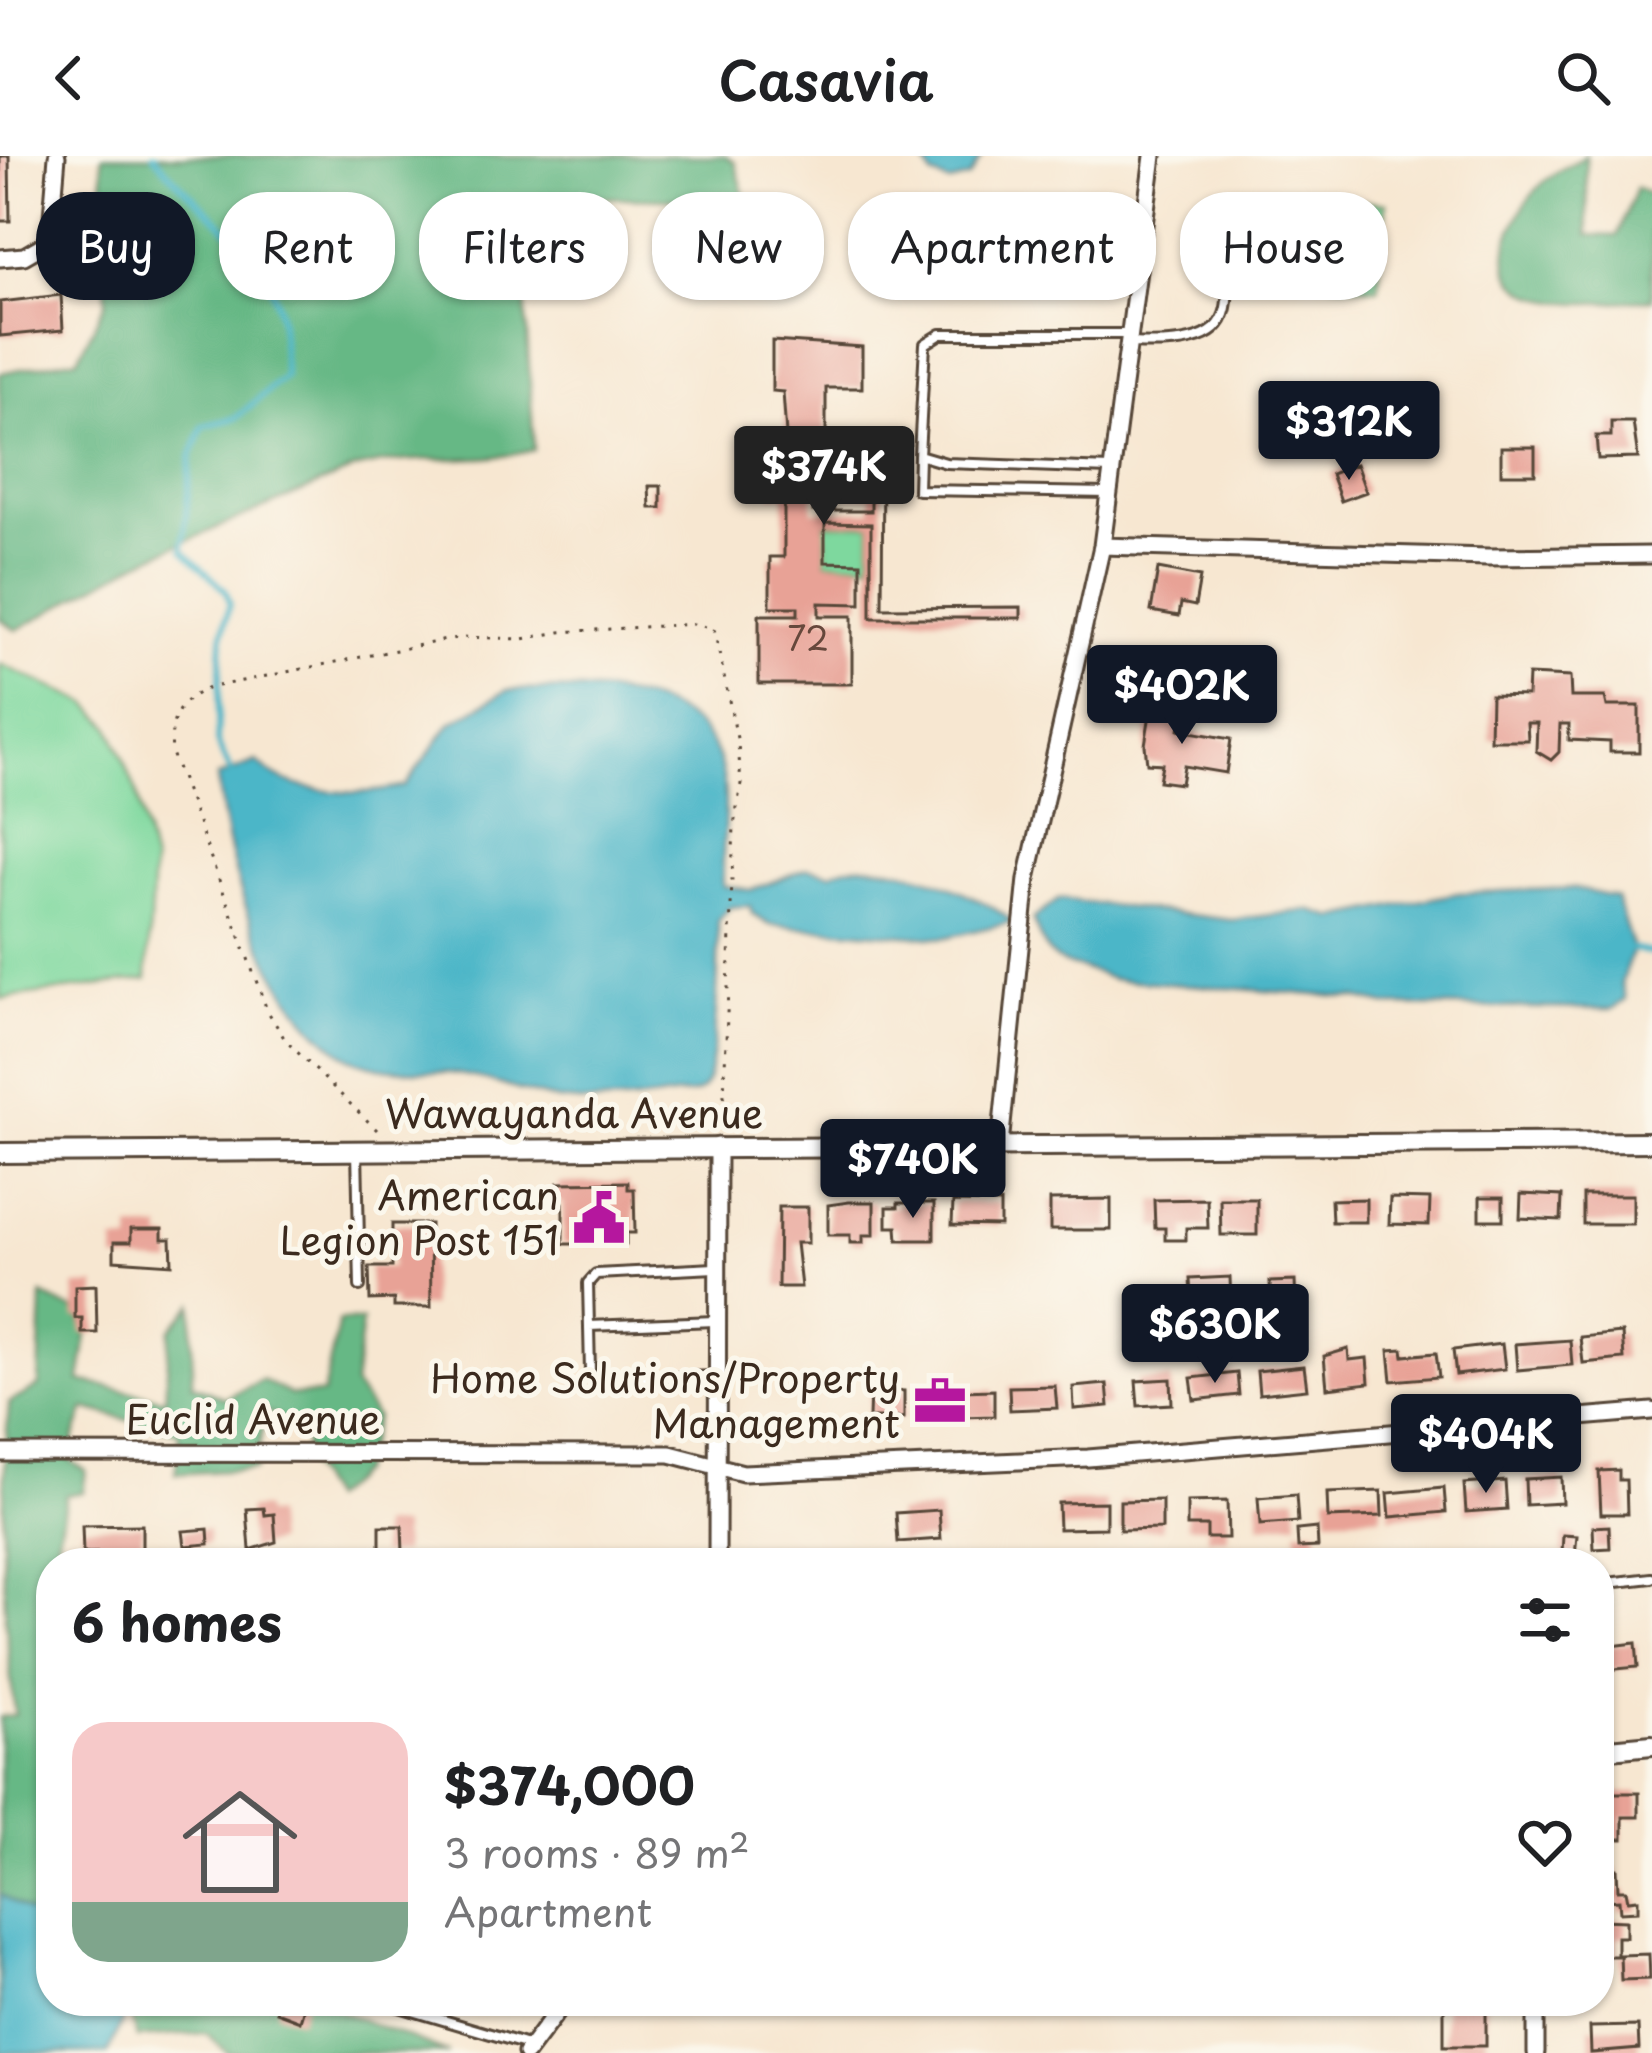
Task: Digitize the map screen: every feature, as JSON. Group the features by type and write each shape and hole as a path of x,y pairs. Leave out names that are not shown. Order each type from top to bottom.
{"street":[{"path":"0,258 39,250 55,228 57,156"},
{"path":"1000,1145 1027,879 1102,546 1153,156"},
{"path":"1102,546 1466,557 1652,555"},
{"name":"Wawayanda Avenue","path":"0,1153 1652,1142"},
{"path":"717,1548 718,1146"},
{"name":"Euclid Avenue","path":"0,1453 670,1454 742,1473 1088,1458 1652,1411"},
{"path":"1614,1749 1652,1745"},
{"path":"529,2049 554,2016"},
{"path":"1536,2016 1536,2053"}],"lane":[{"path":"1110,493 918,490 925,344 941,334 1132,338 1184,344 1216,330 1228,300"},
{"path":"919,455 946,463 1114,469"},
{"path":"357,1149 360,1286"},
{"path":"715,1268 596,1274 588,1282 590,1372 599,1380 715,1376"},
{"path":"589,1326 715,1321"},
{"path":"1614,1582 1652,1578"},
{"path":"427,2016 529,2049"}],"path":[{"path":"383,1148 363,1110 286,1041 250,976 172,753 172,722 183,701 212,687 461,638 523,639 560,632 694,624 714,629 738,743 723,1122"}],"green space":[{"path":"102,156 725,156 735,162 743,192 652,192 652,199 628,198 628,192 419,192 419,300 525,300 534,450 355,469 140,561 17,630 0,619 0,373 78,358 106,300 195,300 195,192 103,192"},
{"path":"1586,156 1588,235 1617,236 1636,188 1652,195 1652,299 1557,301 1529,293 1515,283 1508,269 1509,237 1525,205 1550,176"},
{"path":"825,523 871,524 871,563 825,562"},
{"path":"0,664 89,704 110,726 136,791 153,864 147,979 0,999"},
{"path":"42,1295 78,1312 87,1335 80,1381 165,1399 170,1330 193,1304 192,1384 225,1398 262,1380 291,1395 323,1394 339,1321 362,1321 354,1385 376,1417 360,1472 329,1500 303,1458 307,1429 265,1411 256,1469 176,1474 179,1433 85,1409 67,1458 86,1471 83,1492 66,1495 56,1548 36,1548 36,2016 0,2053 0,1717 15,1715 5,1597 6,1444 9,1403 39,1386"},
{"path":"130,2016 352,2016 449,2053 228,2053 206,2033 137,2038"}],"water":[{"path":"922,156 982,156 969,178 950,183 932,176"},
{"path":"507,690 607,692 640,698 671,708 696,725 714,749 724,782 723,886 751,890 808,868 831,873 873,866 951,887 1013,922 943,938 770,925 752,914 750,906 730,907 718,921 709,1073 705,1085 695,1093 619,1102 565,1101 472,1076 383,1068 354,1060 314,1028 270,965 240,890 217,777 257,762 288,782 327,791 368,792 405,786 450,724"},
{"path":"1574,888 1616,898 1633,949 1621,983 1626,1000 1612,1009 1390,1006 1356,998 1111,979 1053,957 1033,919 1059,899 1232,920 1309,910 1335,918 1458,893"},
{"path":"0,1894 36,1917 36,2016 125,2016 108,2053 0,2053"}],"building":[{"path":"0,156 9,156 10,221 0,221"},
{"path":"61,300 63,330 0,336 0,302"},
{"path":"772,341 862,347 862,388 826,388 826,463 883,463 882,608 1021,607 1021,618 871,618 871,524 825,523 825,562 861,563 861,604 819,603 819,616 852,616 852,684 759,684 759,615 798,615 798,607 770,607 770,557 784,557 784,495 771,495 771,458 787,458 783,392 772,391","holes":["813,495 871,496 871,511 813,511"]},
{"path":"1611,422 1633,422 1638,458 1598,459 1596,436 1611,436"},
{"path":"1501,447 1535,447 1535,474 1501,474"},
{"path":"1356,464 1366,492 1341,501 1331,474"},
{"path":"649,486 661,486 661,508 650,508"},
{"path":"1158,569 1200,577 1195,606 1181,603 1179,616 1151,611"},
{"path":"1528,675 1570,677 1571,697 1605,697 1607,706 1639,706 1639,752 1610,752 1610,742 1569,740 1569,724 1560,724 1559,752 1551,760 1536,751 1537,723 1527,723 1528,740 1490,740 1491,695 1527,696"},
{"path":"1161,704 1182,708 1179,730 1231,739 1226,773 1184,766 1181,784 1159,781 1162,764 1147,763 1145,745 1150,714 1159,715"},
{"name":"American Legion Post 151","path":"628,1182 628,1189 634,1189 635,1233 626,1233 626,1244 563,1244 563,1203 549,1203 549,1190 559,1190 558,1183"},
{"path":"1521,1194 1562,1196 1561,1220 1520,1218"},
{"path":"1583,1195 1633,1195 1633,1224 1583,1224"},
{"path":"1480,1197 1503,1197 1503,1220 1480,1220"},
{"path":"1390,1198 1430,1199 1429,1225 1389,1224"},
{"path":"1111,1199 1111,1230 1050,1230 1050,1200"},
{"path":"1207,1199 1208,1228 1186,1228 1186,1240 1165,1240 1165,1228 1155,1228 1154,1200"},
{"path":"1220,1199 1257,1199 1257,1235 1221,1235"},
{"path":"1366,1199 1366,1222 1332,1222 1331,1200"},
{"path":"874,1202 874,1235 863,1235 863,1243 850,1243 850,1235 828,1235 828,1205"},
{"path":"953,1202 1000,1203 1000,1226 952,1225"},
{"path":"898,1203 934,1203 934,1240 898,1240 897,1227 887,1227 887,1207 898,1207"},
{"path":"779,1207 808,1207 808,1243 796,1243 801,1287 778,1287"},
{"path":"392,1224 430,1224 431,1307 394,1307 394,1299 370,1300 369,1267 392,1267"},
{"path":"131,1229 162,1229 162,1239 171,1239 172,1264 114,1260 114,1242 131,1242"},
{"path":"1230,1277 1231,1306 1153,1318 1151,1299 1191,1296 1190,1279"},
{"path":"1295,1281 1296,1306 1271,1307 1270,1282"},
{"path":"96,1285 97,1333 82,1333 82,1318 75,1318 75,1286"},
{"path":"1622,1333 1624,1359 1583,1363 1580,1337"},
{"path":"1570,1340 1572,1365 1517,1370 1515,1344"},
{"path":"1502,1344 1505,1369 1456,1375 1453,1350"},
{"path":"1348,1349 1349,1360 1367,1358 1369,1383 1327,1388 1324,1356"},
{"path":"1403,1349 1404,1356 1436,1353 1439,1377 1392,1381 1389,1350"},
{"path":"1304,1366 1307,1389 1259,1394 1257,1371"},
{"path":"1237,1373 1239,1395 1194,1400 1191,1378"},
{"path":"1171,1379 1172,1404 1138,1406 1136,1381"},
{"path":"1107,1384 1109,1406 1074,1409 1073,1387"},
{"path":"1055,1386 1057,1408 1010,1410 1009,1387"},
{"path":"870,1390 904,1391 904,1418 869,1418"},
{"path":"994,1390 994,1416 927,1418 926,1392"},
{"path":"1619,1470 1619,1480 1626,1480 1627,1514 1601,1514 1599,1471"},
{"path":"1561,1477 1562,1503 1526,1505 1525,1479"},
{"path":"1505,1481 1507,1509 1466,1512 1464,1484"},
{"path":"1444,1488 1446,1512 1390,1517 1388,1493"},
{"path":"1381,1491 1382,1516 1328,1518 1327,1493"},
{"path":"1296,1495 1298,1522 1260,1525 1258,1498"},
{"path":"1162,1500 1162,1529 1120,1530 1120,1501"},
{"path":"1227,1501 1228,1538 1207,1538 1207,1526 1187,1526 1187,1502"},
{"path":"1106,1502 1106,1528 1059,1529 1058,1503"},
{"path":"264,1508 265,1515 274,1514 276,1542 250,1548 247,1509"},
{"path":"939,1510 941,1539 898,1542 896,1513"},
{"path":"142,1525 142,1548 83,1548 82,1526"},
{"path":"380,1526 402,1526 403,1548 380,1548"},
{"path":"1609,1526 1610,1548 1594,1548 1593,1527"},
{"path":"1317,1528 1318,1547 1298,1548 1297,1530"},
{"path":"208,1529 209,1544 185,1546 183,1531"},
{"path":"1563,1535 1577,1536 1576,1548 1562,1548"},
{"path":"1636,1643 1638,1667 1614,1669 1614,1646"},
{"path":"1614,1793 1639,1793 1639,1817 1623,1817 1623,1839 1614,1839"},
{"path":"1614,1869 1618,1890 1626,1890 1628,1900 1638,1899 1638,1911 1620,1912 1619,1900 1614,1900"},
{"path":"1614,1921 1626,1921 1626,1937 1617,1937 1617,1956"},
{"path":"1649,1954 1650,1979 1621,1980 1620,1955"},
{"path":"1444,2016 1486,2016 1486,2046 1444,2046"},
{"path":"1638,2026 1639,2049 1591,2053 1590,2027"}],"waterway":[{"path":"154,156 254,260 267,279 280,318 285,376 236,418 203,426 191,457 183,550 225,590 230,603 222,637 217,742 231,772"},
{"path":"1633,949 1652,953"}],"place":[{"name":"American Legion Post 151","path":"599,1218"},
{"name":"Home Solutions/Property Management","path":"940,1401"}]}
